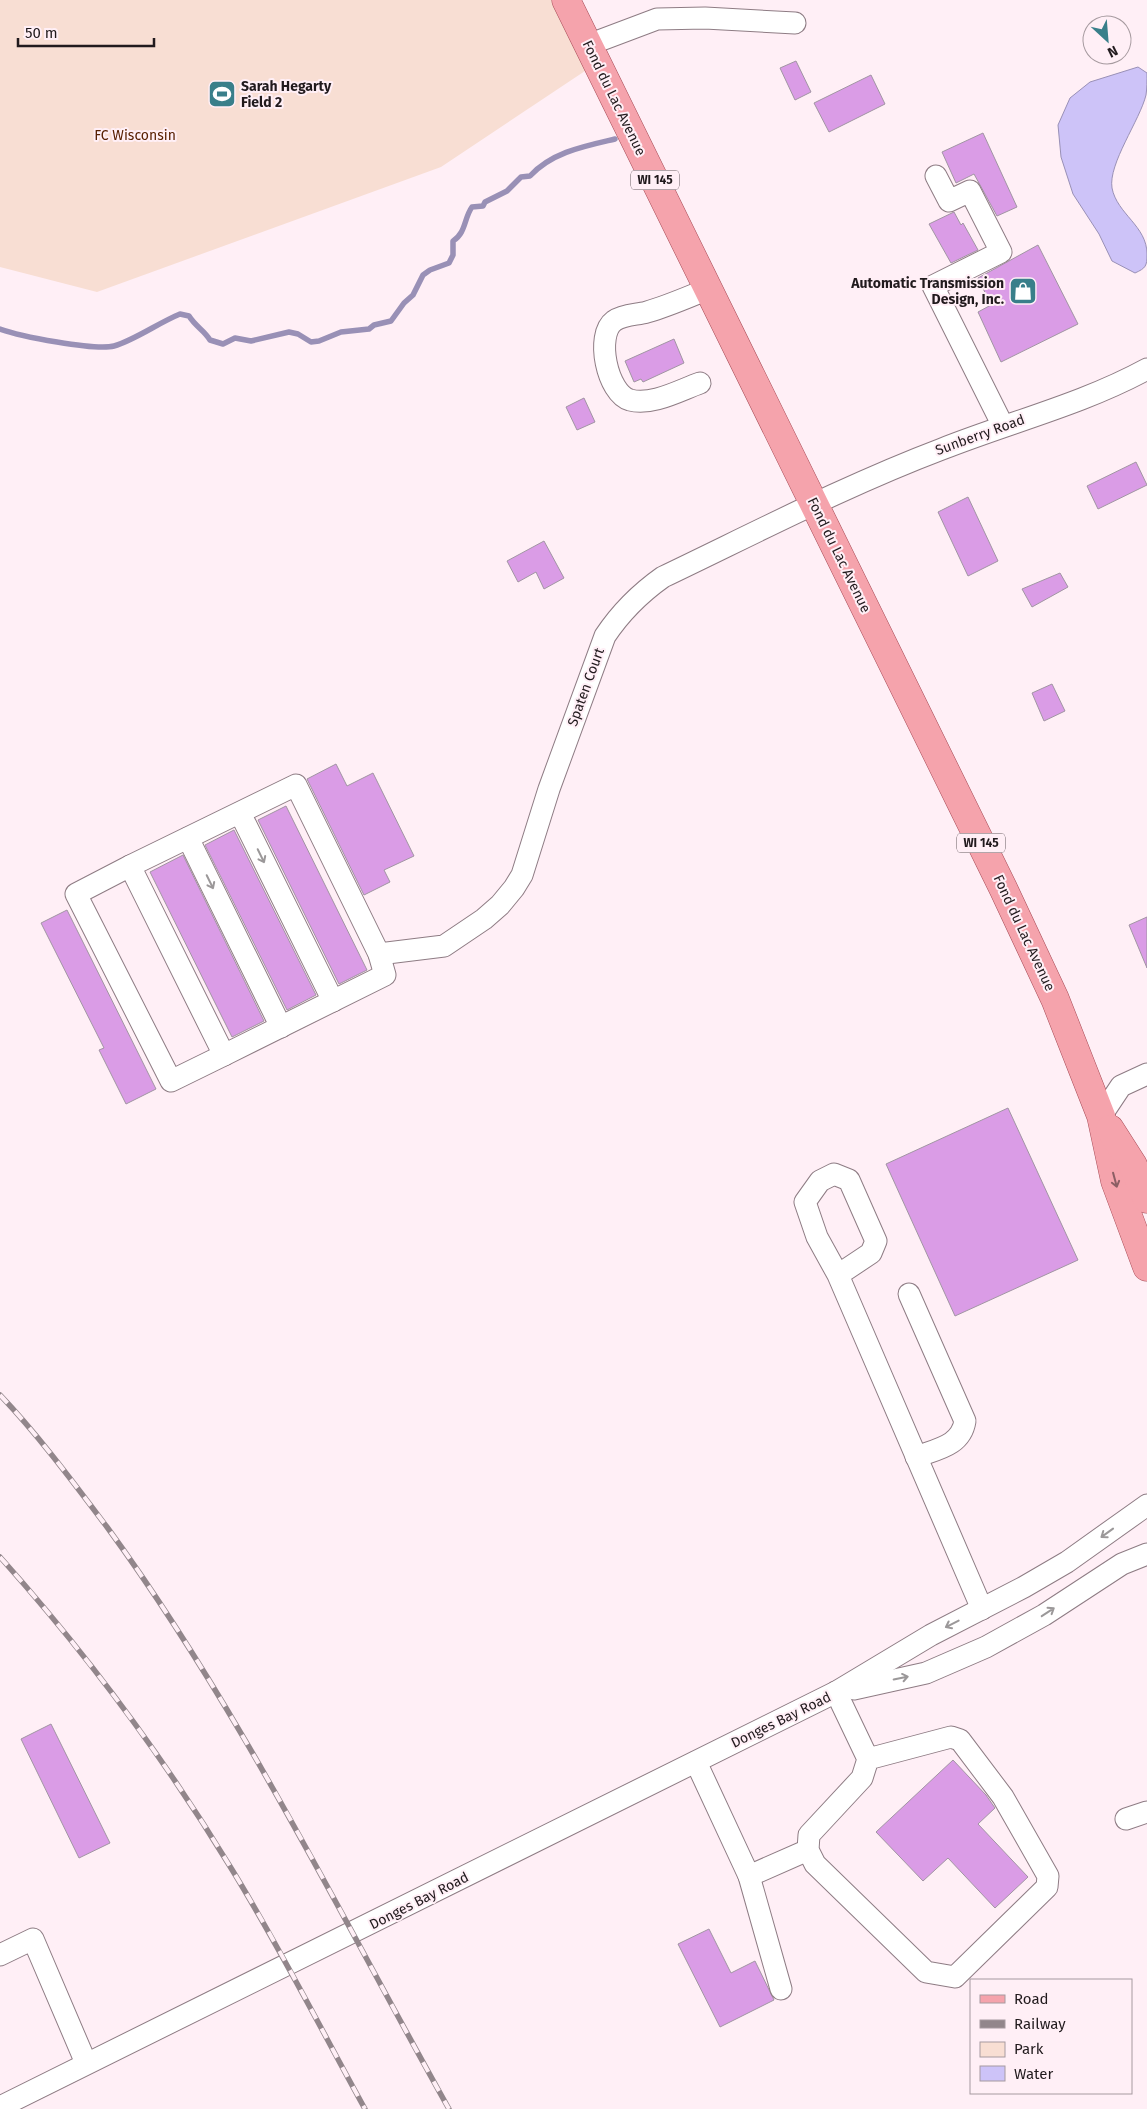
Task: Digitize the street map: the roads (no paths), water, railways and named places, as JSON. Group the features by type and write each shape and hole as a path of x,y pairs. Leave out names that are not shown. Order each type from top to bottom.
{"main road":[{"name":"Fond du Lac Avenue","path":"566,0 1003,888 1055,999 1101,1116 1115,1181 1147,1267"},
{"name":"Fond du Lac Avenue","path":"1101,1116 1133,1165 1147,1200"}],"street":[{"path":"588,45 657,19 705,18 795,23"},
{"path":"936,176 949,201 970,191 1001,252 932,286 1003,426"},
{"path":"700,383 648,400 632,400 622,396 612,382 606,363 605,341 613,322 622,317 647,312 708,289"},
{"name":"Sunberry Road","path":"814,504 941,449 1111,389 1147,369"},
{"name":"Spaten Court","path":"379,954 444,946 468,932 500,905 522,875 550,789 605,636 618,616 633,600 663,577 814,504"},
{"path":"296,785 379,954 385,975 171,1081 76,894 240,812 296,785"},
{"path":"240,812 333,1001"},
{"path":"188,838 281,1027"},
{"path":"130,866 224,1055"},
{"path":"1101,1116 1121,1086 1147,1074"},
{"path":"838,1275 982,1609"},
{"path":"909,1294 965,1421 963,1433 954,1442 916,1457"},
{"name":"Donges Bay Road","path":"0,2107 836,1692 931,1635 1067,1562 1147,1505"},
{"name":"Donges Bay Road","path":"836,1692 926,1673 986,1647 1044,1615 1122,1564 1147,1554"},
{"path":"836,1692 868,1759 862,1778 809,1836 808,1850 815,1864 926,1972 956,1977 1047,1887 1048,1876 1003,1797 960,1740 951,1737 868,1759"},
{"path":"696,1762 749,1876 782,1989"},
{"path":"1126,1819 1147,1812"},
{"path":"749,1876 808,1850"},
{"path":"0,1955 33,1939 86,2064"}],"water":[{"path":"1138,67 1147,73 1146,95 1138,117 1119,155 1112,178 1112,188 1115,197 1146,244 1146,264 1144,268 1135,273 1112,261 1099,234 1073,194 1061,157 1058,125 1070,98 1090,82"}],"waterway":[{"path":"0,329 57,342 104,347 114,346 130,340 180,314 189,316 210,340 223,344 235,338 251,341 289,332 298,334 311,342 319,341 341,332 369,329 374,325 391,321 404,303 413,295 423,275 430,270 449,263 453,255 453,241 463,230 472,207 483,206 485,202 507,191 521,177 530,176 548,161 581,147 615,139"}],"railway":[{"path":"0,1395 42,1443 107,1527 201,1667 287,1813 449,2109"},
{"path":"0,1557 32,1593 123,1707 179,1786 266,1927 365,2109"}],"place":[{"name":"Sarah Hegarty Field 2","path":"222,94"},
{"name":"Automatic Transmission Design, Inc.","path":"1023,291"}],"park label":[{"name":"FC Wisconsin","path":"135,135"}]}
